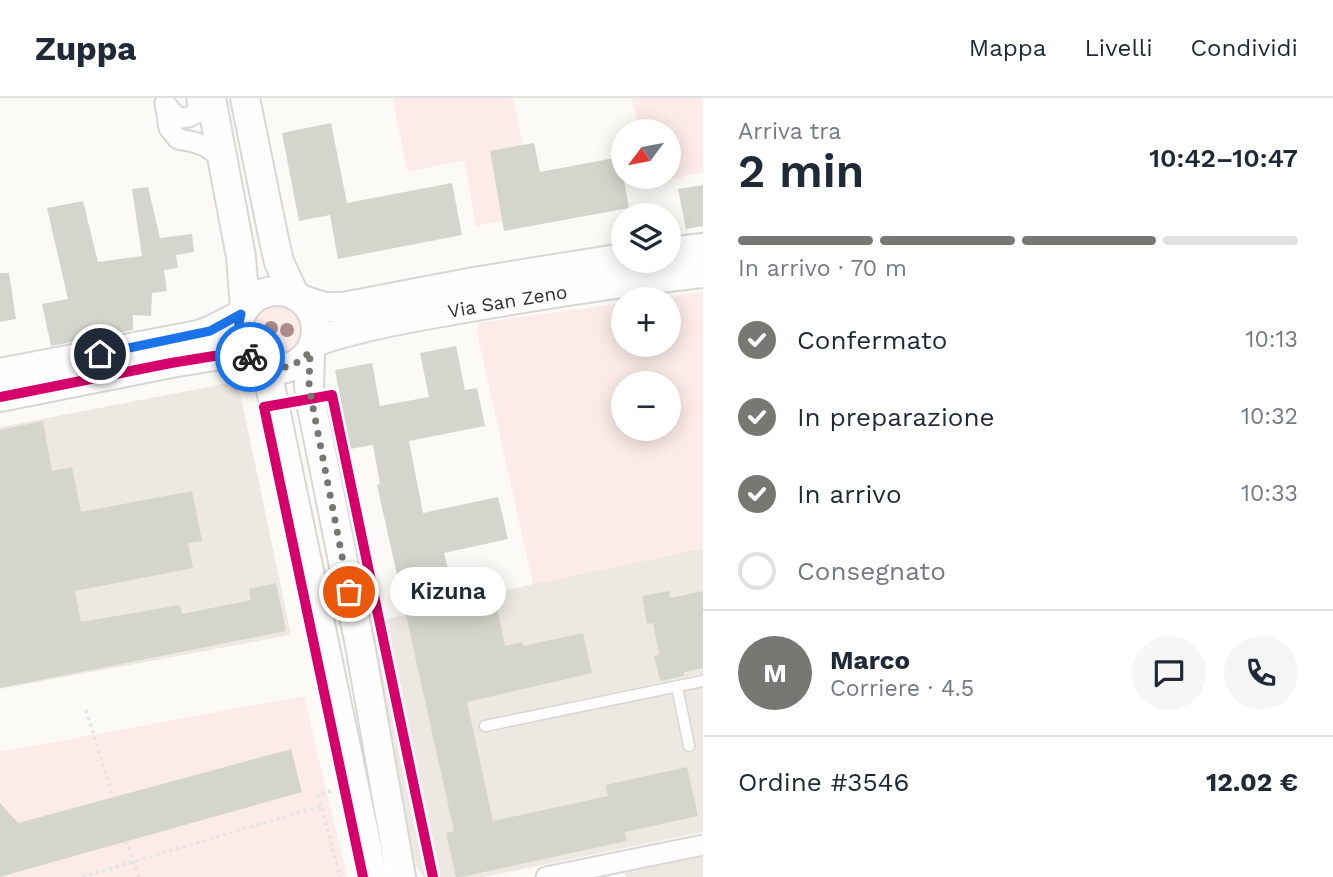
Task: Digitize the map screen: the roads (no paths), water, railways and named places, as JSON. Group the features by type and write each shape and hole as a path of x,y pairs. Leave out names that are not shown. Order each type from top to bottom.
{"main road":[{"path":"211,98 241,257 243,311 238,335 270,385 373,877"},
{"path":"246,98 279,262 298,297 313,315 315,324 309,387 312,407 360,645 401,877"},
{"path":"681,251 703,248"},
{"name":"Via San Zeno","path":"298,297 324,307 343,307 611,260"},
{"name":"Via San Zeno","path":"312,346 383,323 630,281 703,274"},
{"path":"0,373 198,335 210,331 243,311 251,300 267,292 276,290 298,297"},
{"path":"0,397 214,356 252,359 280,369 301,360 312,346"}],"street":[{"path":"197,98 198,112 189,117 177,118 165,103 169,128 178,139 199,142 214,150 225,163"},
{"path":"546,877 703,845"}],"lane":[{"path":"485,726 703,681"},
{"path":"677,687 689,746"}],"place":[{"name":"Kizuna","path":"349,592"}]}
